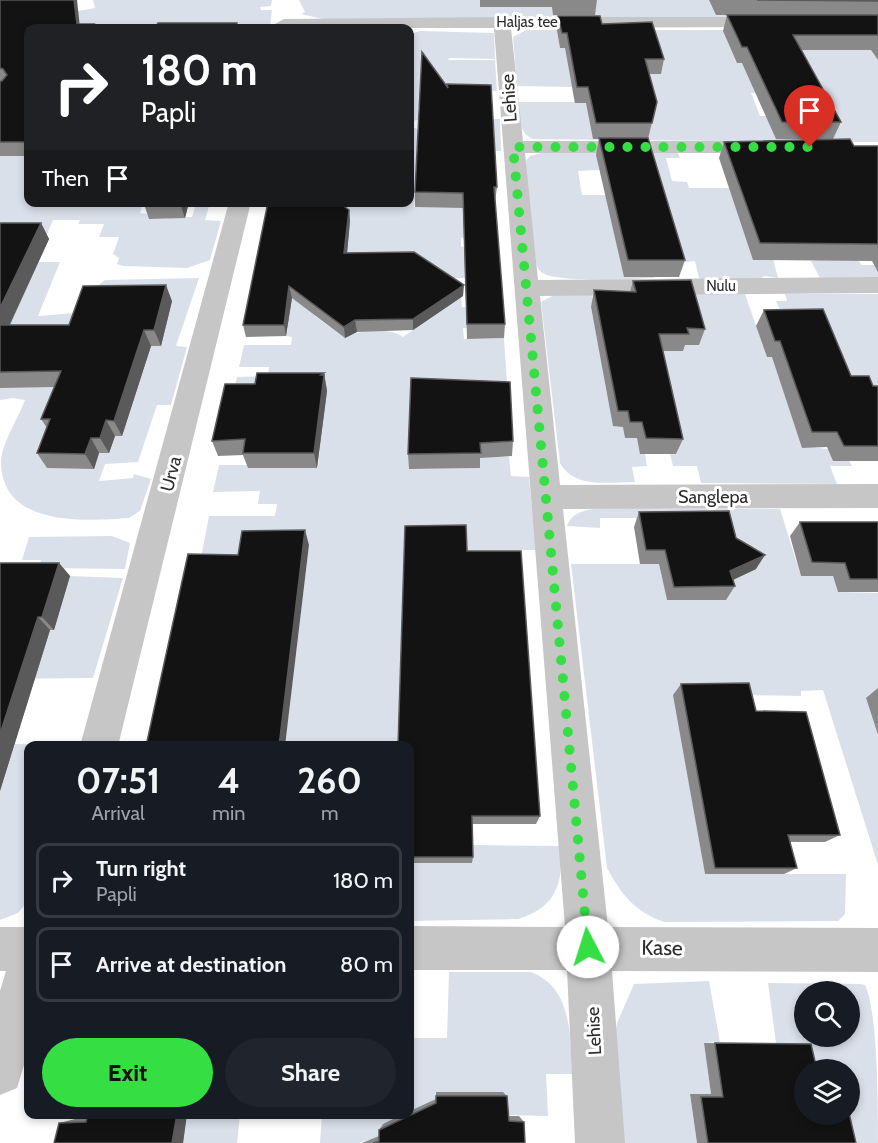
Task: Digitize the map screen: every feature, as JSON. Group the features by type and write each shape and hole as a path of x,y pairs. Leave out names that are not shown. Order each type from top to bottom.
{"street":[{"name":"Haljas tee","path":"284,20 787,22"},
{"name":"Lehise","path":"502,22 548,497 588,947 600,1143"},
{"path":"513,147 784,147"},
{"name":"Urva","path":"100,741 239,207"},
{"name":"Nulu","path":"528,288 878,285"},
{"name":"Sanglepa","path":"548,497 878,496"},
{"name":"Kase","path":"414,948 878,950"},
{"path":"0,949 24,949"},
{"path":"0,1071 24,986"}],"shaded area":[{"path":"93,0 272,0 271,6 260,7 261,10 272,10 270,24 46,24 50,16 95,8"},
{"path":"299,0 878,0 878,18 323,19 301,14 305,12"},
{"path":"526,30 557,30 560,48 607,30 740,30 878,50 878,142 835,142 774,92 751,93 760,116 790,116 800,138 799,142 533,139 522,129 519,102 574,102 572,87 517,86 513,37"},
{"path":"420,31 494,33 495,59 449,58 448,60 495,60 497,91 446,92 437,107 418,107 418,120 414,120 414,33"},
{"path":"24,94 24,207 142,207 140,213 150,214 149,219 192,217 195,207 209,207 205,220 221,221 210,260 187,268 123,266 117,264 119,258 113,254 119,237 99,237 104,224 78,224 80,220 53,220 45,239 0,239 0,126"},
{"path":"491,119 500,119 501,151 492,151 433,195 415,196 414,207 414,128 417,129 417,138 451,138"},
{"path":"541,153 609,153 598,162 599,170 578,171 582,195 628,195 644,153 678,153 680,158 666,158 672,181 687,182 689,188 779,188 843,227 861,265 878,265 878,278 820,278 811,261 819,260 771,251 778,278 765,276 759,279 701,279 695,261 651,266 654,278 594,280 549,275 541,272 536,264 525,162 530,156"},
{"path":"296,207 496,208 497,238 461,238 461,246 464,247 465,255 499,278 437,278 326,309 315,316 345,338 374,330 390,332 403,337 461,296 462,307 499,307 501,327 463,328 464,339 504,338 508,399 410,428 409,469 479,468 479,457 509,457 511,476 529,477 536,550 465,550 401,741 285,741 309,545 244,569 199,568 209,516 275,516 277,504 258,504 260,491 213,492 219,465 248,465 248,468 318,468 320,446 297,445 324,410 327,389 262,389 233,393 237,377 268,376 269,367 239,367 244,345 291,345 292,337 286,336 288,327 252,306 291,305 296,278"},
{"path":"34,262 60,262 38,316 76,313 95,288 105,280 199,278 176,346 187,347 171,405 157,405 138,462 105,464 99,481 133,478 134,474 151,479 140,511 129,518 91,520 48,516 30,509 15,498 4,482 2,453 25,400 13,398 0,400 0,286"},
{"path":"669,294 745,294 767,357 787,326 776,301 787,301 785,294 878,294 878,437 786,399 802,447 823,448 837,452 843,455 852,466 830,466 837,484 701,483 697,466 673,466 670,454 645,454 647,466 632,467 635,482 593,482 574,477 566,471 560,463 541,302 554,295 592,295 594,307 591,308 598,344 616,351 682,351"},
{"path":"599,508 780,509 801,576 833,576 838,592 878,593 878,698 866,698 878,736 878,865 823,690 801,691 801,696 739,695 684,753 705,874 846,874 845,914 838,921 664,922 645,913 630,901 612,877 607,868 571,564 659,564 667,600 725,600 638,527 636,518 600,518 600,528 567,526 576,515"},
{"path":"112,536 130,543 125,569 38,568 41,560 22,560 29,537"},
{"path":"70,576 123,578 93,678 0,679 0,629 54,630"},
{"path":"15,744 24,744 24,906 18,913 0,920 0,791"},
{"path":"471,845 561,846 561,871 555,892 541,908 531,914 518,919 414,921 414,863 472,863"},
{"path":"449,972 531,972 545,979 555,989 562,1002 569,1030 572,1074 546,1074 548,1116 504,1115 503,1092 437,1092 436,1101 414,1109 414,1038 447,1038"},
{"path":"709,981 720,1042 704,1043 711,1094 690,1094 697,1143 619,1143 613,1049 617,1023 634,984"},
{"path":"768,983 794,983 794,1044 776,1043"},
{"path":"860,984 865,985 873,1016 875,1037 878,1143 839,1143 845,1125 860,1125 860,1059 801,1059 797,1047 860,1047"},
{"path":"186,1119 240,1119 237,1143 183,1143"},
{"path":"322,1119 399,1119 382,1136 359,1143 320,1143"}],"building":[{"path":"0,0 74,0 77,24 24,24 24,142 0,142 0,81 7,75 0,68"},
{"path":"757,0 878,0 878,1"},
{"path":"727,15 878,15 878,35 793,35 841,122 782,122 747,47 742,47"},
{"path":"558,16 600,16 602,24 652,22 664,59 645,59 657,102 652,123 596,123 588,87 577,87 567,33 562,33"},
{"path":"158,23 237,23 237,24"},
{"path":"422,52 448,88 447,84 491,85 497,187 494,187 505,324 467,324 463,193 415,192"},
{"path":"599,138 648,138 685,260 628,260"},
{"path":"850,139 854,146 878,146 878,244 760,243 724,142"},
{"path":"267,207 345,207 349,210 344,253 414,252 464,285 413,319 355,320 344,327 289,286 284,325 243,325"},
{"path":"0,223 41,223 0,308"},
{"path":"691,280 705,329 687,328 689,334 659,334 683,439 646,438 642,422 630,422 628,411 618,411 594,290 636,292 633,281"},
{"path":"166,285 154,330 144,330 114,421 106,420 100,438 91,438 85,454 37,453 50,419 41,419 61,371 0,372 0,325 69,325 83,286"},
{"path":"823,309 851,376 869,376 873,386 878,386 878,446 844,446 837,432 812,432 780,341 775,341 764,310"},
{"path":"257,373 324,373 321,375 324,375 314,453 243,453 245,439 212,441 225,384 255,384"},
{"path":"411,378 510,382 513,441 480,443 481,453 408,454"},
{"path":"729,511 736,538 765,555 730,571 735,586 674,587 665,550 646,550 639,512"},
{"path":"800,522 878,522 878,579 850,579 845,563 812,562"},
{"path":"466,525 467,551 521,551 540,816 472,816 473,857 414,857 414,741 398,741 405,526"},
{"path":"305,530 280,741 147,741 188,554 238,555 242,531"},
{"path":"0,563 59,563 42,617 38,617 0,734"},
{"path":"749,683 756,711 806,712 840,835 788,835 797,868 715,868 681,684"},
{"path":"715,1043 794,1044 794,1047 812,1047 814,1059 794,1059 794,1125 852,1125 856,1143 708,1143 701,1097 723,1097"},
{"path":"436,1096 507,1096 509,1121 524,1122 525,1143 374,1143 379,1141 379,1130 402,1119 414,1119 414,1113 436,1103"},
{"path":"87,1119 176,1119 172,1143 54,1143 59,1123 86,1122"}],"route":[{"path":"588,947 548,497 513,147 810,147"}]}
